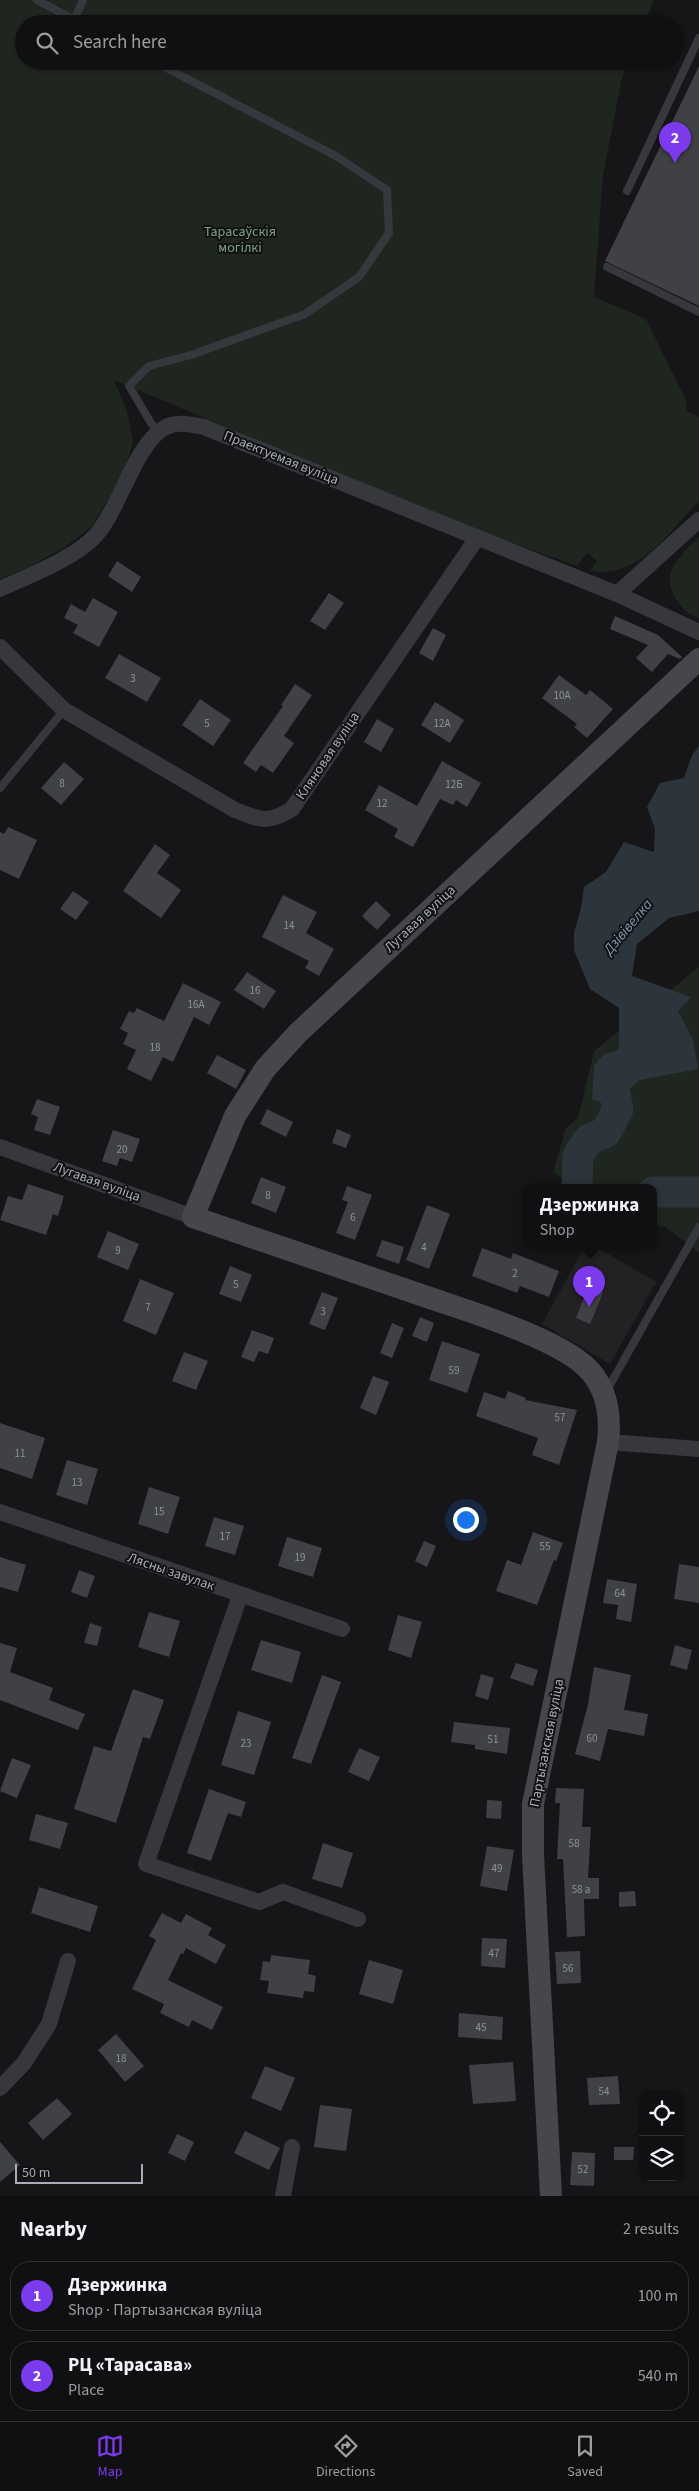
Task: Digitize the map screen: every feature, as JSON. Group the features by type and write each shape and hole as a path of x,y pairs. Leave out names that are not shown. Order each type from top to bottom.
{"street":[{"name":"Праектуемая вуліца","path":"157,433 166,427 178,424 204,427 617,594 699,632"},
{"path":"0,589 51,566 95,537 114,510 141,453 157,433"},
{"path":"617,594 699,520"},
{"name":"Кляновая вуліца","path":"0,647 64,710 235,810 259,820 277,818 292,809 476,538"},
{"name":"Лугавая вуліца","path":"193,1217 235,1116 265,1069 298,1033 699,659"},
{"name":"Лугавая вуліца","path":"0,1148 193,1217 468,1311 529,1335"},
{"name":"Партызанская вуліца","path":"529,1335 562,1351 584,1365 596,1378 605,1394 610,1421 608,1442 533,1804 533,1855 551,2196"},
{"path":"608,1442 699,1449"},
{"name":"Лясны завулак","path":"0,1512 240,1596 342,1629"},
{"path":"240,1596 146,1864 259,1902 283,1892 358,1920"},
{"path":"0,2088 24,2063 49,2024 68,1961"},
{"path":"282,2196 292,2147"}],"lane":[{"path":"37,0 65,15"},
{"path":"76,15 82,0"},
{"path":"684,70 699,38"},
{"path":"157,433 129,386 149,366 190,355 305,314 360,277 389,233 387,190 336,156 169,70"},
{"path":"627,191 684,70"},
{"path":"607,267 699,312"},
{"path":"0,788 64,710"},
{"path":"605,1394 699,1227"}],"shaded area":[{"path":"583,1249 600,1249 656,1282 610,1364 542,1324"}],"green space":[{"name":"Тарасаўскія могілкі","path":"0,0 654,0 648,15 15,15 15,70 625,70 622,78 603,175 594,297 646,319 686,400 687,411 699,417 699,501 664,539 638,561 623,568 607,572 590,571 597,561 587,553 577,566 446,519 114,380 127,411 133,442 123,476 91,527 65,547 27,568 0,579"},
{"path":"699,537 699,618 686,611 675,598 670,582 670,574 675,563"},
{"path":"699,967 699,1252 665,1227 657,1226 657,1184 570,1184 553,1172 566,1128 578,1118 594,1051"}],"water":[{"path":"699,746 699,911 669,918 637,944 632,976 691,997 678,1011 693,1040 698,1069 640,1080 627,1091 618,1109 592,1099 594,1065 619,1048 619,1008 590,989 574,950 574,933 581,908 584,887 606,872 624,842 654,852 655,829 647,807 660,783 684,778 692,755"}],"building":[{"path":"699,66 699,306 605,261"},
{"path":"117,561 141,577 132,592 108,576"},
{"path":"329,593 344,603 325,630 310,621"},
{"path":"93,598 118,612 99,647 73,633 78,625 64,618 71,604 85,612"},
{"path":"615,616 658,635 682,657 680,659 668,654 652,672 636,658 648,645 610,629"},
{"path":"433,628 446,635 433,661 419,653"},
{"path":"119,654 161,678 147,702 105,678"},
{"path":"559,675 586,695 590,690 613,709 587,738 574,727 577,724 542,698"},
{"path":"295,684 312,695 284,736 294,743 273,773 261,765 256,772 243,763 283,706 281,705"},
{"path":"200,699 231,720 213,746 182,725"},
{"path":"435,702 464,720 450,743 421,725"},
{"path":"377,719 394,729 381,752 364,742"},
{"path":"442,761 481,783 467,807 456,800 453,805 440,799 413,847 394,837 398,829 365,810 379,785 417,806"},
{"path":"64,762 84,779 61,805 41,788"},
{"path":"8,827 37,840 19,879 0,870 0,832 4,834"},
{"path":"155,844 170,855 157,873 181,890 161,918 123,891"},
{"path":"73,891 89,902 76,920 60,909"},
{"path":"283,895 317,912 306,933 334,949 319,976 305,968 309,961 262,937"},
{"path":"376,901 391,915 377,930 362,916"},
{"path":"247,972 276,991 264,1009 234,990"},
{"path":"183,983 221,1002 209,1025 194,1017 173,1062 163,1057 151,1081 127,1069 136,1050 123,1044 128,1033 120,1029 129,1011 134,1013 137,1008 164,1021"},
{"path":"217,1055 246,1070 236,1089 207,1073"},
{"path":"37,1099 60,1107 50,1135 34,1130 38,1117 31,1114"},
{"path":"267,1109 293,1122 286,1137 260,1124"},
{"path":"337,1129 351,1135 346,1148 332,1143"},
{"path":"113,1130 140,1139 132,1162 120,1158 117,1166 102,1161"},
{"path":"261,1177 286,1187 276,1213 251,1203"},
{"path":"28,1184 64,1196 58,1216 53,1214 46,1235 0,1220 8,1196 22,1200"},
{"path":"347,1186 372,1195 355,1240 336,1233 348,1202 342,1200"},
{"path":"427,1205 450,1214 429,1269 406,1260"},
{"path":"108,1231 139,1244 128,1270 97,1257"},
{"path":"382,1240 404,1247 399,1264 376,1256"},
{"path":"482,1248 511,1259 513,1253 559,1271 549,1297 520,1286 517,1293 472,1276"},
{"path":"230,1266 252,1275 241,1302 219,1294"},
{"path":"140,1279 174,1293 156,1335 123,1321"},
{"path":"588,1287 603,1293 590,1324 576,1318"},
{"path":"322,1292 338,1298 325,1330 309,1324"},
{"path":"420,1317 434,1323 427,1342 412,1336"},
{"path":"392,1323 404,1328 392,1358 380,1353"},
{"path":"252,1330 274,1338 268,1354 259,1351 254,1362 241,1357"},
{"path":"442,1341 480,1354 467,1393 429,1380"},
{"path":"184,1352 208,1361 196,1390 172,1381"},
{"path":"373,1376 389,1382 376,1415 360,1408"},
{"path":"508,1391 526,1398 525,1400 577,1410 559,1465 532,1455 538,1438 476,1416 484,1392 505,1399"},
{"path":"0,1423 45,1438 32,1479 0,1468"},
{"path":"67,1460 98,1469 87,1505 56,1495"},
{"path":"149,1487 180,1497 168,1534 138,1524"},
{"path":"214,1517 244,1526 235,1555 205,1546"},
{"path":"533,1532 563,1543 556,1561 554,1560 537,1605 496,1591 507,1560 521,1565"},
{"path":"287,1537 322,1548 313,1577 278,1566"},
{"path":"424,1541 436,1546 427,1567 415,1561"},
{"path":"0,1557 26,1565 18,1592 0,1587"},
{"path":"679,1564 699,1567 699,1603 674,1599"},
{"path":"79,1570 95,1576 87,1598 71,1592"},
{"path":"607,1579 637,1584 631,1622 616,1619 618,1605 603,1603"},
{"path":"149,1612 180,1621 169,1657 138,1647"},
{"path":"398,1615 422,1622 411,1658 388,1650"},
{"path":"90,1623 102,1627 97,1646 84,1643"},
{"path":"261,1640 301,1652 292,1683 251,1670"},
{"path":"0,1643 17,1648 10,1672 53,1688 49,1700 85,1714 78,1730 0,1700"},
{"path":"675,1645 692,1650 687,1670 670,1665"},
{"path":"516,1663 538,1670 533,1686 510,1678"},
{"path":"594,1667 631,1675 624,1710 648,1714 644,1736 608,1729 600,1761 575,1754 588,1704"},
{"path":"481,1674 494,1678 488,1700 475,1696"},
{"path":"322,1675 341,1682 311,1764 292,1758"},
{"path":"133,1689 164,1700 150,1739 143,1737 116,1823 74,1809 94,1746 111,1751"},
{"path":"238,1711 271,1722 254,1775 221,1765"},
{"path":"454,1722 510,1728 507,1754 475,1749 475,1745 451,1742"},
{"path":"359,1748 380,1757 369,1781 348,1772"},
{"path":"12,1758 31,1765 17,1798 0,1791"},
{"path":"556,1788 584,1789 582,1827 591,1827 588,1878 599,1878 599,1899 584,1899 585,1936 567,1937 563,1859 557,1859 560,1803 555,1803"},
{"path":"209,1789 246,1802 241,1817 228,1813 211,1861 187,1853"},
{"path":"487,1800 502,1801 501,1819 486,1818"},
{"path":"36,1814 68,1823 60,1849 29,1840"},
{"path":"323,1843 353,1853 342,1888 312,1879"},
{"path":"487,1846 514,1850 507,1891 480,1886"},
{"path":"39,1887 98,1906 90,1932 31,1913"},
{"path":"635,1891 636,1906 619,1907 619,1892"},
{"path":"162,1913 181,1923 186,1914 212,1928 208,1935 226,1945 216,1964 186,1948 183,1954 181,1953 168,1980 223,2007 212,2030 192,2020 189,2027 160,2013 164,2004 132,1989 156,1940 149,1936"},
{"path":"482,1938 507,1939 505,1968 481,1966"},
{"path":"580,1951 581,1983 557,1984 555,1952"},
{"path":"271,1955 310,1960 308,1974 316,1976 314,1992 304,1991 303,1998 267,1993 269,1981 260,1980 263,1961 270,1962"},
{"path":"369,1960 403,1970 393,2004 359,1994"},
{"path":"459,2013 503,2017 502,2040 458,2037"},
{"path":"116,2034 144,2066 125,2082 98,2050"},
{"path":"513,2062 516,2101 473,2104 469,2065"},
{"path":"265,2066 295,2078 281,2111 251,2098"},
{"path":"618,2076 620,2104 589,2105 587,2078"},
{"path":"57,2098 72,2114 43,2140 28,2123"},
{"path":"320,2105 352,2109 346,2151 314,2147"},
{"path":"245,2131 280,2148 269,2170 234,2153"},
{"path":"177,2134 194,2142 185,2161 168,2153"},
{"path":"0,2142 20,2165 0,2182"},
{"path":"614,2147 634,2147 633,2160 614,2160"},
{"path":"572,2152 595,2153 594,2186 570,2185"}],"waterway":[{"name":"Дзівівелка","path":"577,1184 578,1156 588,1140 606,1132 618,1109 610,1071 612,1068"},
{"name":"Дзівівелка","path":"657,1192 699,1192"}],"place":[{"name":"РЦ «Тарасава»","path":"675,163"},
{"name":"Дзержинка","path":"589,1307"}]}
